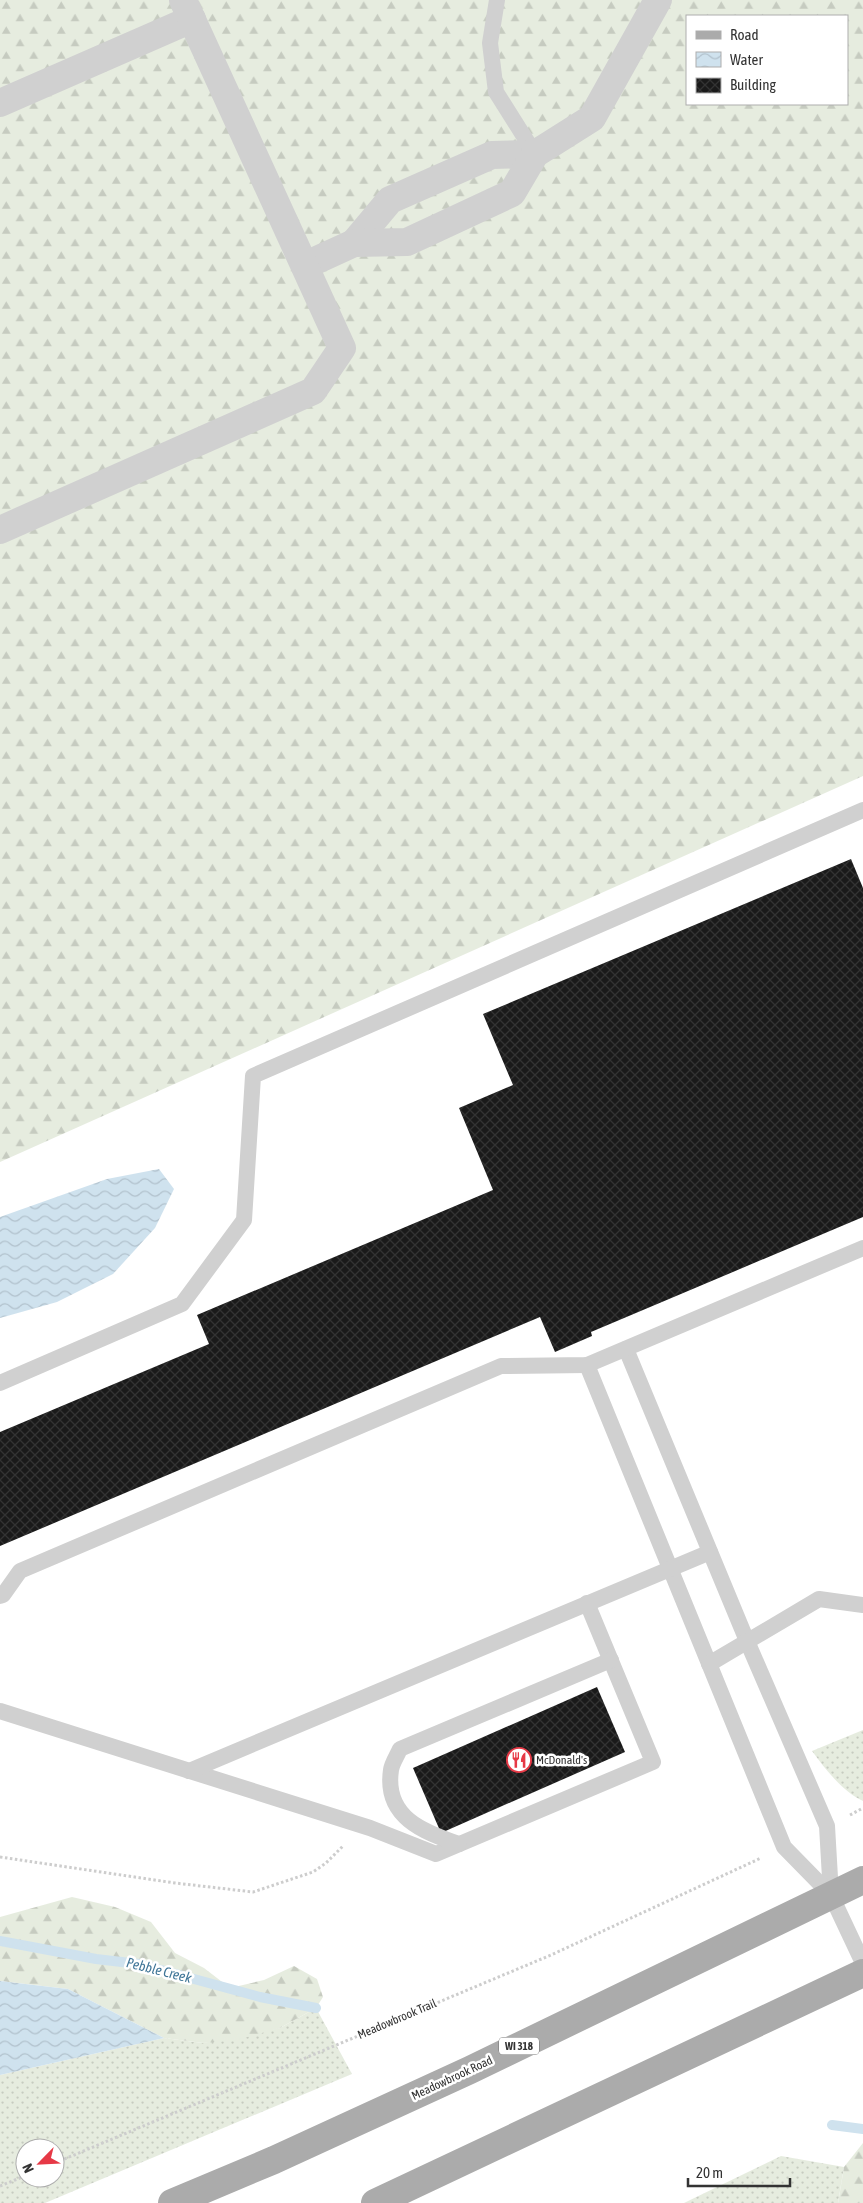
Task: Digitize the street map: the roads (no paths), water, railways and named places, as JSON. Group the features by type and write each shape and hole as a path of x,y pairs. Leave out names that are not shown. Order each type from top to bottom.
{"main road":[{"name":"Meadowbrook Road","path":"172,2203 274,2160 470,2070 863,1880"},
{"path":"375,2203 863,1972"}],"street":[{"path":"306,265 354,243 407,242 512,193 535,154 592,118 658,0"},
{"path":"0,103 187,10 306,265 342,348 312,391 0,530"},
{"path":"354,243 390,200 492,155 535,154"},
{"path":"465,167 483,206"}],"lane":[{"path":"498,0 490,43 496,92 535,154"},
{"path":"0,1383 182,1304 244,1220 253,1076 863,810"},
{"path":"0,1596 3,1595 20,1571 502,1366 586,1365 863,1248"},
{"path":"626,1349 747,1641 827,1826 831,1895"},
{"path":"586,1365 784,1847 831,1895 863,1963"},
{"path":"189,1771 710,1552"},
{"path":"709,1664 819,1599 863,1605"},
{"path":"0,1711 362,1826 436,1854 653,1762 587,1604"},
{"path":"459,1844 432,1835 406,1820 391,1795 391,1769 400,1749 611,1660"}],"water":[{"path":"159,1169 174,1189 155,1228 113,1274 57,1302 0,1318 0,1217 107,1179"},
{"path":"0,1981 68,1989 164,2038 0,2075"}],"waterway":[{"name":"Pebble Creek","path":"0,1941 96,1959 139,1964 260,1997 316,2008"},
{"name":"Pebble Creek","path":"832,2125 863,2129"}],"place":[{"name":"McDonald's","path":"519,1760"}]}
